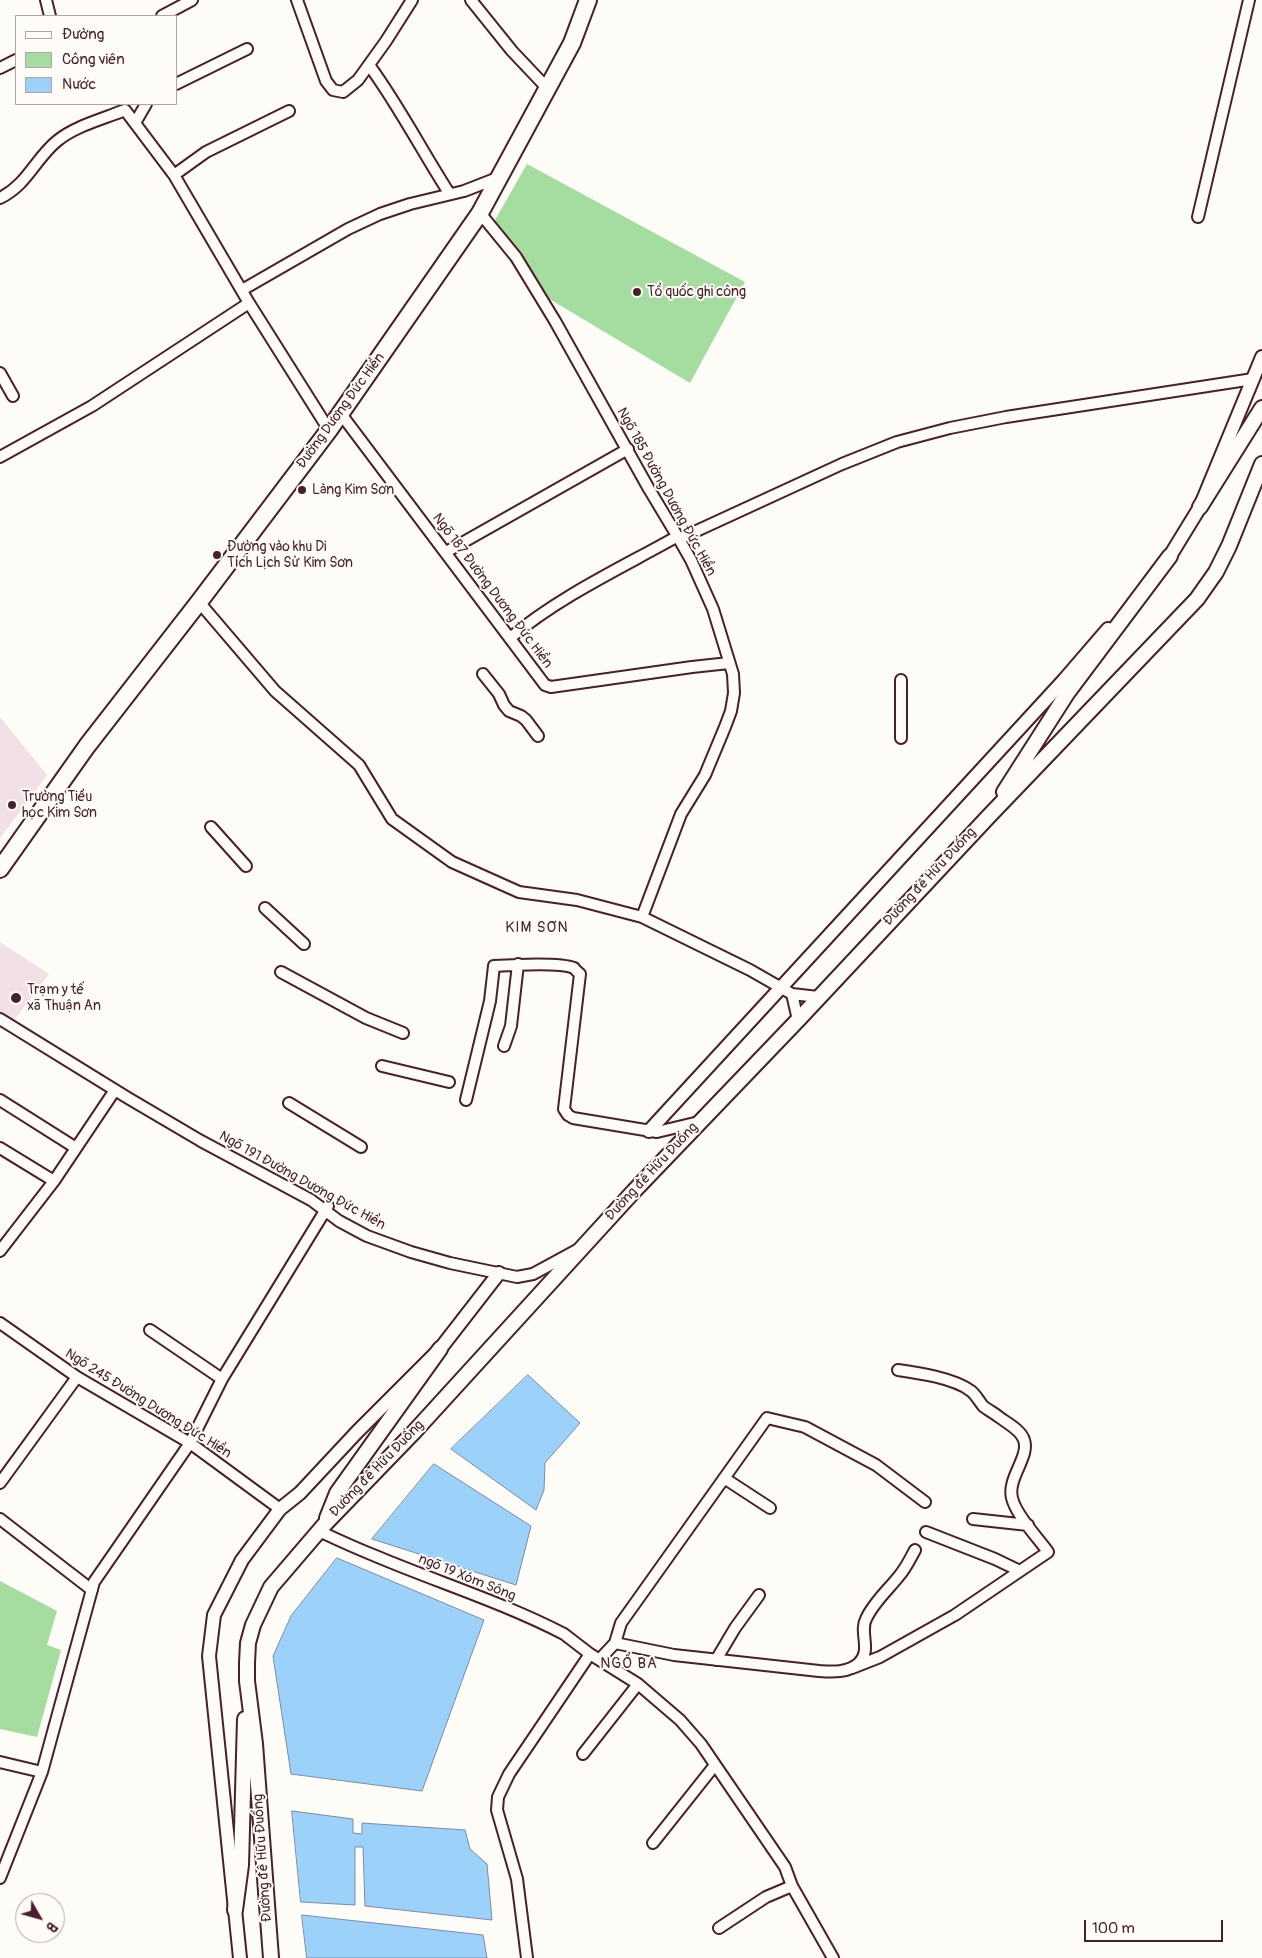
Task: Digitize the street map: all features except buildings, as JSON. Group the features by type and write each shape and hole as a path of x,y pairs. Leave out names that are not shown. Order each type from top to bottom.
{"highway":[{"name":"Đường Dương Đức Hiền","path":"0,869 87,746 200,602 330,430 480,213 502,177 572,43 588,0"}],"main road":[{"path":"1200,507 1262,408"},
{"name":"Đường đê Hữu Đuống","path":"270,1958 255,1744 247,1681 248,1643 253,1624 271,1587 322,1528 414,1432 699,1122 1197,599 1216,572 1229,546 1262,464"},
{"path":"989,816 1068,692 1170,556"},
{"path":"322,1528 337,1493 440,1349"},
{"path":"235,1910 241,1865 247,1681"}],"street":[{"path":"46,0 50,15"},
{"path":"164,15 192,0"},
{"path":"297,0 326,81 333,90 343,92 358,80 412,0"},
{"path":"472,0 512,51 548,89"},
{"path":"1198,217 1249,0"},
{"path":"178,83 247,49"},
{"path":"0,68 15,60"},
{"path":"369,65 390,93 420,149 449,194"},
{"path":"136,123 145,105"},
{"path":"0,198 18,187 46,153 66,134 122,107 174,175 249,303 330,430"},
{"path":"174,175 206,152 290,111"},
{"path":"242,290 348,229 380,214 502,177"},
{"name":"Ngõ 185 Đường Dương Đức Hiền","path":"480,213 516,257 555,321 649,489 679,538 713,609 733,674 731,711 705,775 681,814 642,917"},
{"path":"0,457 92,406 249,303"},
{"path":"649,1131 786,991 1064,680 1170,556 1200,507 1262,357"},
{"path":"0,373 14,396"},
{"path":"510,638 534,618 571,595 679,538 842,464 897,442 950,428 1006,418 1253,379"},
{"name":"Ngõ 187 Đường Dương Đức Hiền","path":"341,414 542,681 548,686 729,664"},
{"path":"446,552 628,449"},
{"path":"200,602 275,691 359,765 392,819 452,862 519,892 577,900 642,917 750,970 786,991 818,996"},
{"path":"483,674 499,694 509,711 526,720 538,736"},
{"path":"901,680 901,738"},
{"path":"211,828 246,866"},
{"path":"265,908 304,944"},
{"path":"504,1046 511,1026 518,964"},
{"path":"466,1100 490,1001 494,966 518,964 561,966 574,968 580,974 564,1110 568,1115 574,1118 649,1131 666,1130 699,1122"},
{"path":"281,972 366,1018 403,1033"},
{"path":"786,991 798,1020"},
{"name":"Ngõ 191 Đường Dương Đức Hiền","path":"0,1019 201,1141 327,1209 367,1236 411,1252 517,1277 530,1275 583,1247"},
{"path":"382,1066 449,1082"},
{"path":"0,1251 54,1181 115,1090"},
{"path":"0,1100 76,1148"},
{"path":"289,1103 361,1147"},
{"path":"0,1148 54,1181"},
{"path":"0,1878 42,1772 92,1590 100,1572 190,1443 222,1379 327,1209"},
{"path":"240,1958 209,1656 214,1615 242,1560 280,1509 300,1493 357,1432 440,1349 499,1273"},
{"name":"Ngõ 245 Đường Dương Đức Hiền","path":"0,1323 78,1377 190,1443 280,1509"},
{"path":"150,1330 222,1379"},
{"path":"615,1643 674,1655 837,1672 880,1657 955,1615 1048,1552 1015,1507 1012,1497 1011,1485 1025,1449 1024,1439 1017,1430 982,1404 976,1395 969,1390 940,1379 898,1370"},
{"path":"0,1483 78,1377"},
{"path":"600,1659 615,1643 621,1623 768,1418 805,1427 876,1465 925,1502"},
{"path":"724,1478 770,1508"},
{"path":"0,1519 92,1590"},
{"path":"973,1519 1028,1525"},
{"name":"ngõ 19 Xóm Sông","path":"322,1528 378,1558 466,1590 548,1626 564,1634 590,1654 638,1684 680,1720 702,1744 785,1867 792,1886 833,1958"},
{"path":"926,1532 995,1559 1020,1571"},
{"path":"852,1668 862,1660 864,1655 866,1617 901,1575 915,1550"},
{"path":"716,1660 735,1628 759,1595"},
{"path":"527,1958 517,1879 497,1810 498,1797 514,1766 590,1654"},
{"path":"583,1754 638,1684"},
{"path":"0,1762 42,1772"},
{"path":"653,1843 715,1765"},
{"path":"719,1928 766,1897 792,1886"}],"shaded area":[{"name":"Trường Tiểu học Kim Sơn","path":"0,717 47,775 0,838"},
{"name":"Trạm y tế xã Thuận An","path":"0,942 49,974 9,1027 0,1021"}],"green space":[{"path":"527,164 745,282 690,383 546,297 495,220"},
{"path":"0,1581 57,1611 47,1645 61,1650 37,1737 0,1729"}],"water":[{"path":"528,1375 580,1423 545,1463 544,1490 536,1510 451,1449"},
{"path":"434,1464 531,1526 516,1585 372,1539"},
{"path":"337,1558 484,1620 422,1791 291,1774 273,1656 291,1616"},
{"path":"292,1811 353,1819 353,1833 362,1834 362,1823 465,1830 470,1849 487,1864 492,1920 365,1906 363,1847 355,1847 355,1905 301,1902"},
{"path":"302,1915 483,1935 487,1958 307,1958"}],"place":[{"name":"Tổ quốc ghi công","path":"637,292"},
{"name":"Làng Kim Sơn","path":"302,490"},
{"name":"Đường vào khu Di Tích Lịch Sử Kim Sơn","path":"217,555"},
{"name":"Trường Tiểu học Kim Sơn","path":"12,805"},
{"name":"Trạm y tế xã Thuận An","path":"16,998"}],"district":[{"name":"KIM SƠN","path":"537,928"},
{"name":"NGỔ BA","path":"629,1664"}]}
